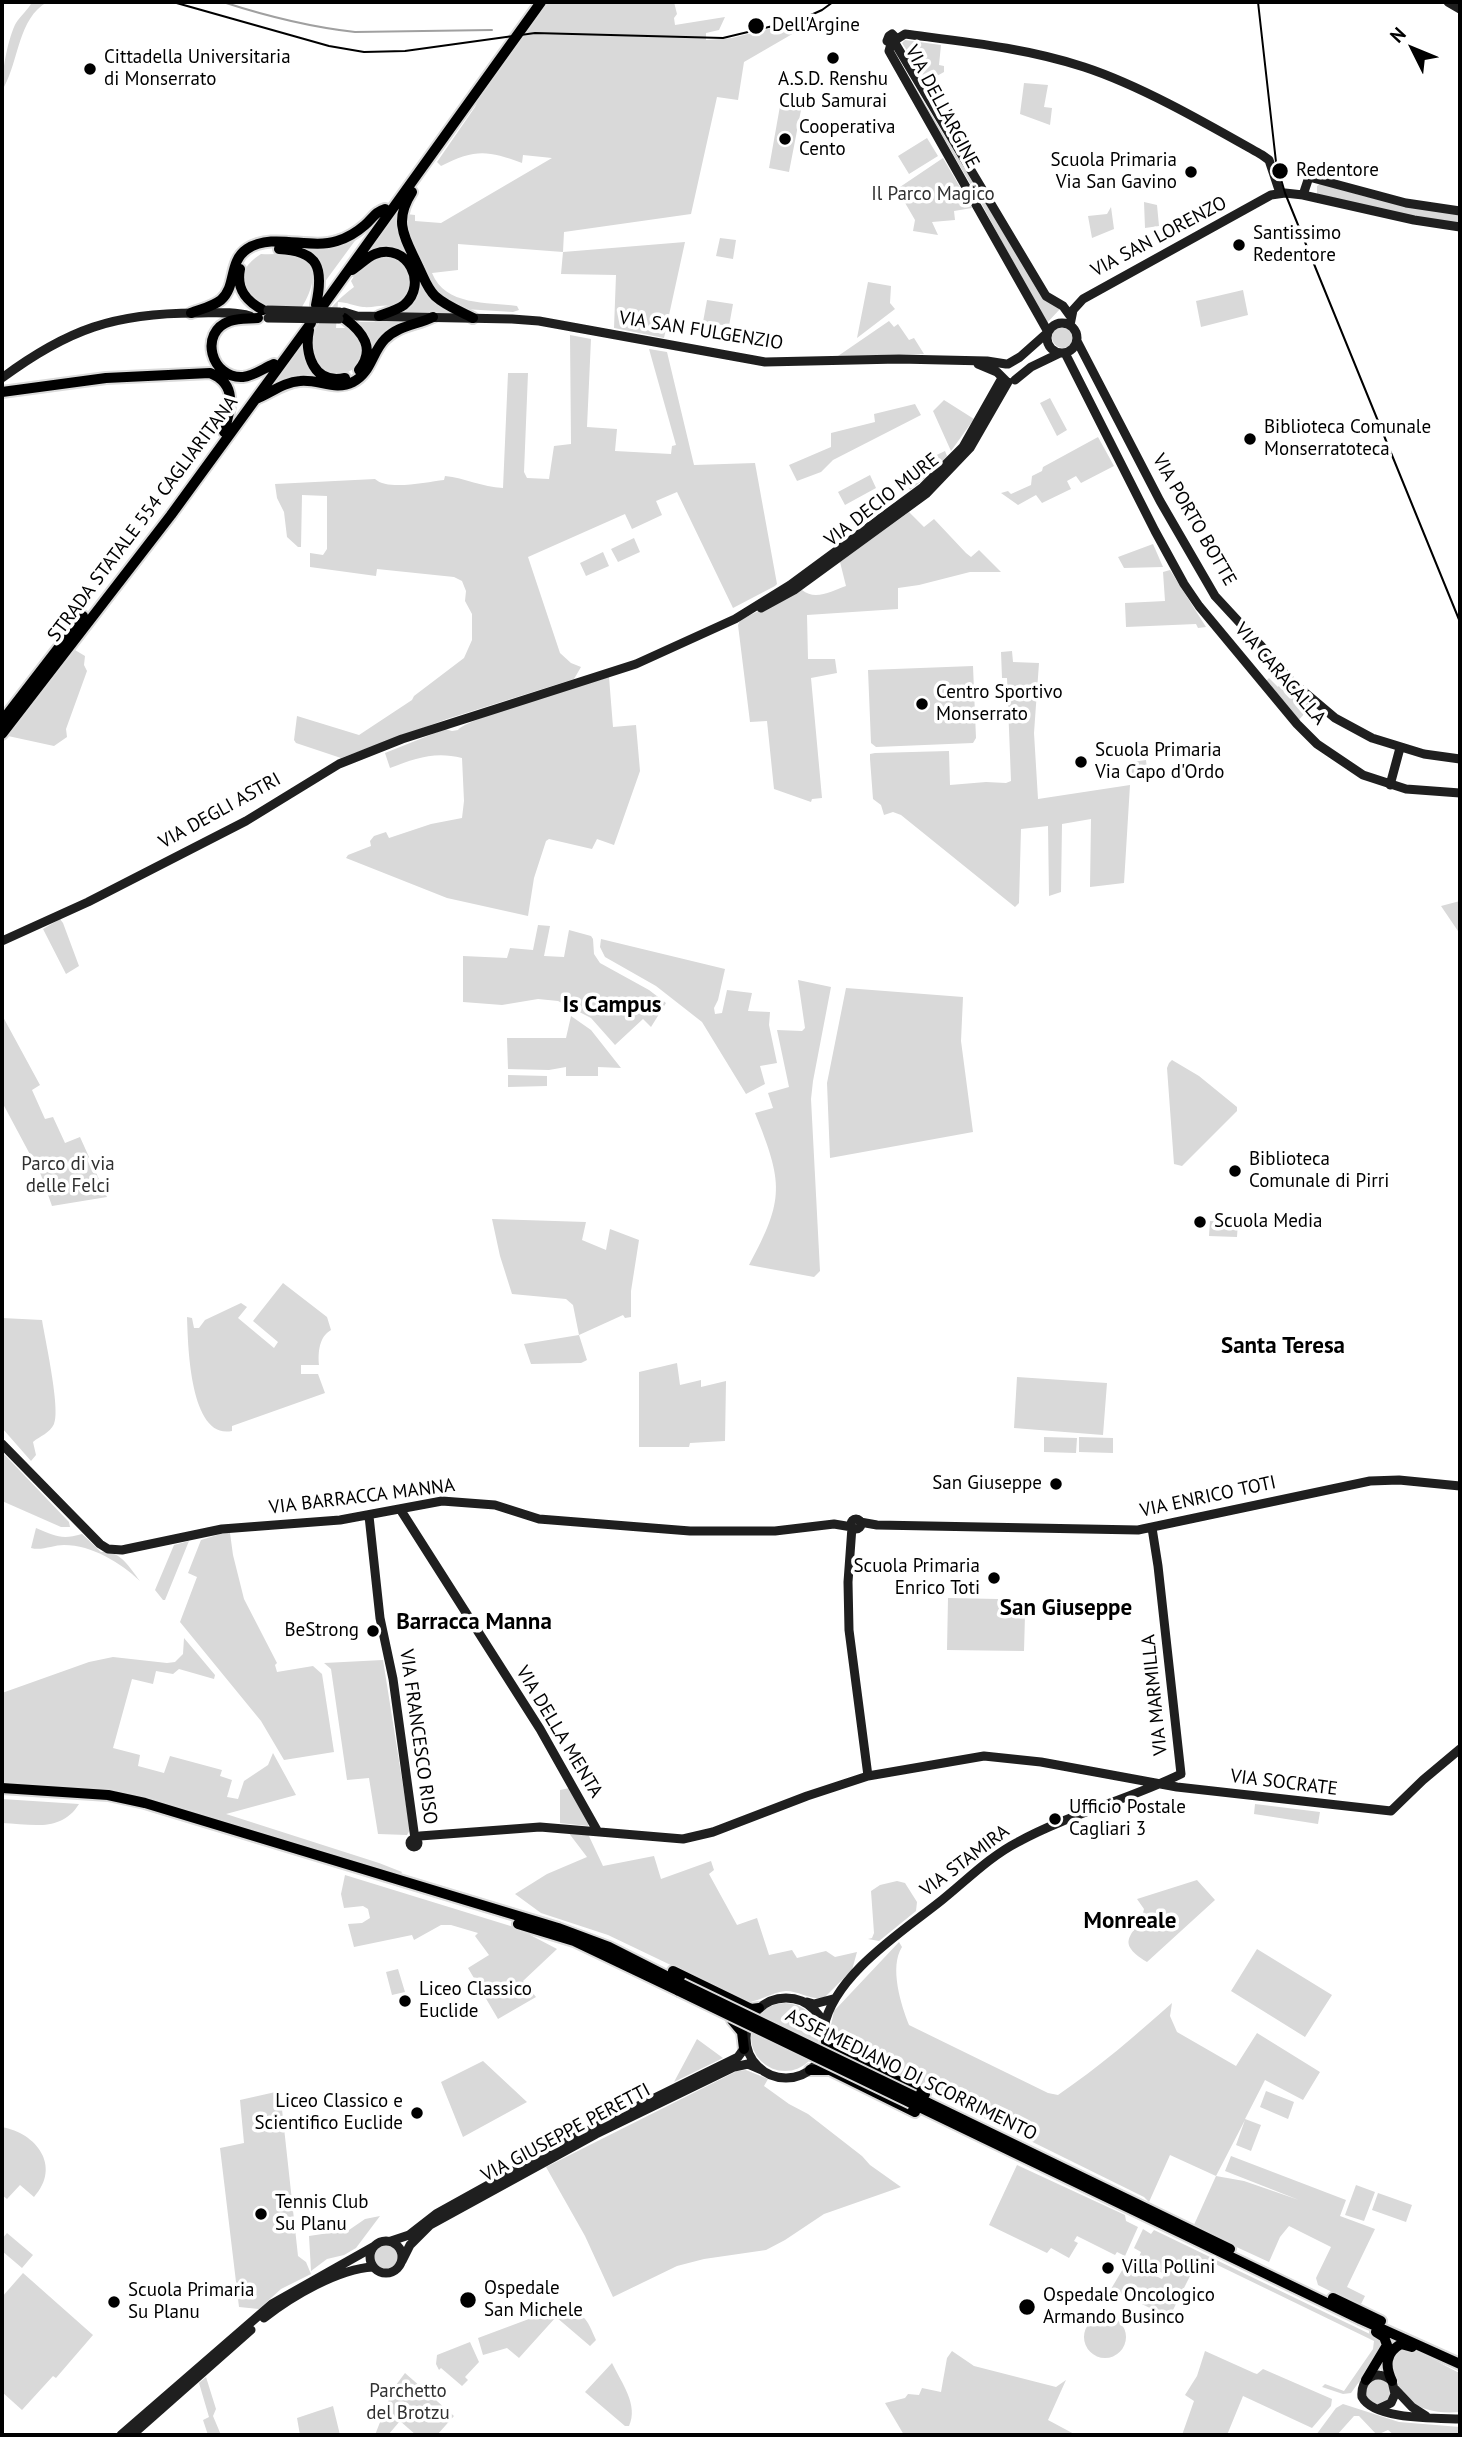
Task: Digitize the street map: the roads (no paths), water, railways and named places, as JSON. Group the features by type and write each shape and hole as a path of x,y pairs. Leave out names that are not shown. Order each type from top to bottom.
{"highway":[{"path":"317,306 345,276 440,143 533,2"},
{"path":"518,28 541,2"},
{"path":"317,306 509,42"},
{"path":"440,143 442,150 406,202 402,229 406,246 428,288 443,302 473,318"},
{"path":"191,313 213,306 221,300 228,291 237,258 249,247 273,242 323,244 336,241 354,233 376,212 385,209"},
{"path":"264,314 244,296 238,278 242,263 252,253 260,250 298,250 311,257 320,278 317,306"},
{"path":"345,276 374,254 385,251 398,254 408,261 416,280 414,292 400,308 379,316"},
{"path":"264,314 233,320 223,325 212,341 212,355 221,370 236,376 248,376 274,364"},
{"path":"308,324 307,347 311,365 319,373 339,380 356,373 362,366 367,351 359,329 342,316"},
{"path":"256,399 288,383 351,383 364,374 385,340 404,326 433,317"},
{"name":"STRADA STATALE 554 CAGLIARITANA","path":"2,738 7,721 274,364 308,324"},
{"name":"STRADA STATALE 554 CAGLIARITANA","path":"7,721 171,515 308,324"},
{"path":"2,391 106,378 210,373 221,379 230,393 232,408 224,432"},
{"path":"2,1788 108,1795 176,1811 334,1863"},
{"path":"2,1794 119,1803 334,1863"},
{"name":"ASSE MEDIANO DI SCORRIMENTO","path":"334,1863 558,1928 609,1947 680,1987"},
{"name":"ASSE MEDIANO DI SCORRIMENTO","path":"334,1863 574,1941 680,1987 1100,2189 1460,2357"},
{"path":"558,1928 574,1927 596,1935 751,2009 759,2008"},
{"path":"574,1941 580,1948 609,1964 747,2028"},
{"path":"732,2020 741,2032 745,2047"},
{"path":"810,2070 830,2070 1091,2194 1100,2189 1090,2175 1034,2145 834,2050 826,2041"},
{"path":"854,2081 852,2071 864,2065"},
{"name":"ASSE MEDIANO DI SCORRIMENTO","path":"1100,2189 1360,2319 1460,2364"},
{"path":"1360,2319 1387,2342 1384,2352 1366,2380"},
{"path":"1394,2385 1387,2370 1387,2362 1396,2347 1404,2343 1422,2352 1431,2351"}],"street":[{"path":"1448,2 1460,9"},
{"path":"895,42 905,34 1009,47 1085,67 1144,93 1269,160 1280,193 1303,195 1460,228"},
{"name":"VIA DELL'ARGINE","path":"1048,332 889,51 895,42 1046,296 1063,306 1070,321"},
{"path":"1303,195 1309,177 1406,203 1460,211"},
{"name":"VIA SAN LORENZO","path":"1070,321 1078,304 1099,288 1161,258 1271,195 1280,193"},
{"name":"VIA SAN FULGENZIO","path":"2,378 58,342 103,323 147,314 191,313 502,319 556,324 765,362 899,359 1007,364"},
{"path":"1070,321 1077,341 1073,349 1006,379 1001,368 1020,357 1058,323 1070,321"},
{"path":"1048,332 1049,346 1062,353"},
{"name":"VIA PORTO BOTTE","path":"1077,341 1160,501 1215,596 1290,680 1316,704 1372,738 1400,748 1460,759"},
{"name":"VIA CARACALLA","path":"1062,353 1184,584 1199,606 1304,732 1363,775 1406,789 1460,793"},
{"path":"977,364 990,372 995,390"},
{"name":"VIA SAN FULGENZIO","path":"977,364 1006,379"},
{"path":"1006,379 1019,374 1013,364 1007,364"},
{"name":"VIA DECIO MURE","path":"460,722 636,664 746,612 790,585 923,487 963,447 995,390 1006,379"},
{"name":"VIA DECIO MURE","path":"746,612 757,610 794,590 927,493 970,448 1006,379"},
{"path":"1144,509 1160,501"},
{"name":"VIA DEGLI ASTRI","path":"2,941 88,902 246,821 339,764 460,722"},
{"path":"1390,785 1400,748"},
{"name":"VIA BARRACCA MANNA","path":"2,1444 108,1549 126,1550 222,1529 369,1516 442,1501 512,1509 539,1519 712,1532 775,1531 834,1524 857,1526"},
{"name":"VIA ENRICO TOTI","path":"857,1526 1126,1531 1171,1525 1370,1481 1399,1480 1460,1486"},
{"name":"VIA DELLA MENTA","path":"400,1509 540,1729 598,1832"},
{"name":"VIA FRANCESCO RISO","path":"369,1516 380,1618 416,1840 420,1836 540,1827 598,1832"},
{"path":"857,1526 852,1543 848,1582 849,1630 868,1776"},
{"name":"VIA MARMILLA","path":"1152,1528 1158,1566 1176,1780"},
{"name":"VIA SOCRATE","path":"1176,1780 1391,1811 1460,1749"},
{"path":"598,1832 654,1838 695,1838 868,1776 984,1756 1041,1762 1158,1785"},
{"path":"1136,1779 1143,1786 1139,1793"},
{"name":"VIA STAMIRA","path":"824,2027 834,1999 880,1949 992,1858 1039,1832 1176,1780"},
{"path":"801,2001 812,2007 820,2016 824,2027 826,2041 820,2059 810,2070 799,2076 774,2076 755,2063 745,2047 747,2028 759,2008 779,1998 801,2001 814,2004 834,1999"},
{"name":"VIA GIUSEPPE PERETTI","path":"121,2435 272,2304 382,2241 409,2235 436,2214 573,2137 738,2057 745,2047"},
{"name":"VIA GIUSEPPE PERETTI","path":"402,2261 410,2245 430,2225 596,2134 734,2067 748,2064 762,2070"},
{"path":"373,2247 370,2258 373,2267 388,2273 397,2270 402,2261 400,2249 391,2241"},
{"path":"132,2435 276,2309 337,2276 356,2268 373,2267"},
{"path":"1427,2416 1412,2407 1382,2375 1371,2376 1362,2387 1362,2397 1368,2406 1412,2417 1460,2419"},
{"path":"1378,2409 1391,2403 1394,2385"}],"waterway":[{"path":"223,2 288,20 355,32 492,30"}],"tram line":[{"path":"173,2 329,46 364,52 405,51 535,33 723,38 802,19 833,2"},
{"path":"1258,2 1276,162 1285,193 1460,622"}],"place":[{"name":"Dell'Argine","path":"756,26"},
{"name":"A.S.D. Renshu Club Samurai","path":"833,58"},
{"name":"Cittadella Universitaria di Monserrato","path":"90,69"},
{"name":"Cooperativa Cento","path":"785,139"},
{"name":"Redentore","path":"1280,171"},
{"name":"Scuola Primaria Via San Gavino","path":"1191,172"},
{"name":"Santissimo Redentore","path":"1239,245"},
{"name":"Biblioteca Comunale Monserratoteca","path":"1250,439"},
{"name":"Centro Sportivo Monserrato","path":"922,704"},
{"name":"Scuola Primaria Via Capo d'Ordo","path":"1081,762"},
{"name":"Biblioteca Comunale di Pirri","path":"1235,1171"},
{"name":"Scuola Media","path":"1200,1222"},
{"name":"San Giuseppe","path":"1056,1484"},
{"name":"Scuola Primaria Enrico Toti","path":"994,1578"},
{"name":"BeStrong","path":"373,1631"},
{"name":"Ufficio Postale Cagliari 3","path":"1055,1819"},
{"name":"Liceo Classico Euclide","path":"405,2001"},
{"name":"Liceo Classico e Scientifico Euclide","path":"417,2113"},
{"name":"Tennis Club Su Planu","path":"261,2214"},
{"name":"Villa Pollini","path":"1108,2268"},
{"name":"Ospedale San Michele","path":"468,2300"},
{"name":"Scuola Primaria Su Planu","path":"114,2302"},
{"name":"Ospedale Oncologico Armando Businco","path":"1027,2307"}],"district":[{"name":"Is Campus","path":"612,1005"},
{"name":"Santa Teresa","path":"1283,1346"},
{"name":"San Giuseppe","path":"1066,1608"},
{"name":"Barracca Manna","path":"474,1622"},
{"name":"Monreale","path":"1130,1921"}],"park label":[{"name":"Il Parco Magico","path":"933,195"},
{"name":"Parco di via delle Felci","path":"68,1176"},
{"name":"Parchetto del Brotzu","path":"408,2403"}]}
